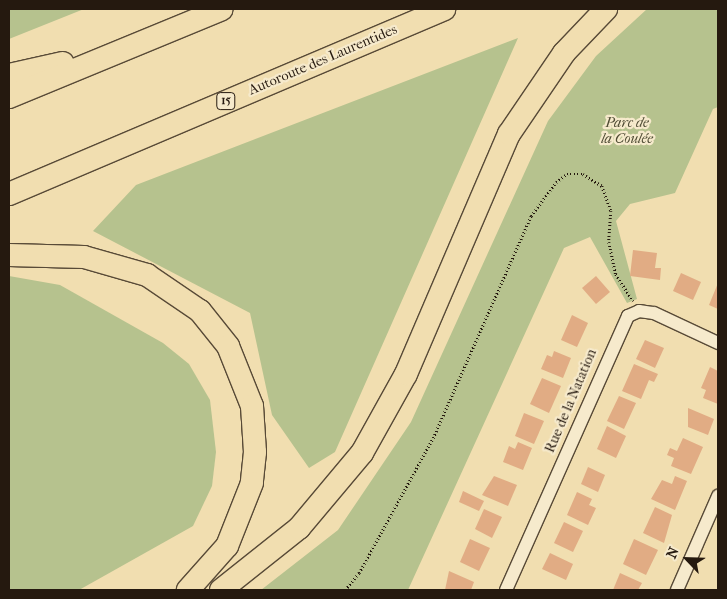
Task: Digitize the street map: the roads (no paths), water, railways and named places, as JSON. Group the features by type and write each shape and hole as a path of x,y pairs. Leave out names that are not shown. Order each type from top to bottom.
{"highway":[{"path":"9,97 222,9"},
{"name":"Autoroute des Laurentides","path":"9,194 444,9"},
{"path":"221,590 299,528 362,453 406,374 509,134 552,68 606,9"},
{"path":"9,75 115,52"},
{"path":"9,255 84,257 147,275 200,311 228,346 252,406 256,452 252,483 227,546 188,590"}],"street":[{"name":"Rue de la Natation","path":"506,590 618,329 628,316 639,311 718,342"},
{"path":"681,589 718,496"}],"park label":[{"name":"Parc de la Coulée","path":"627,132"}]}
